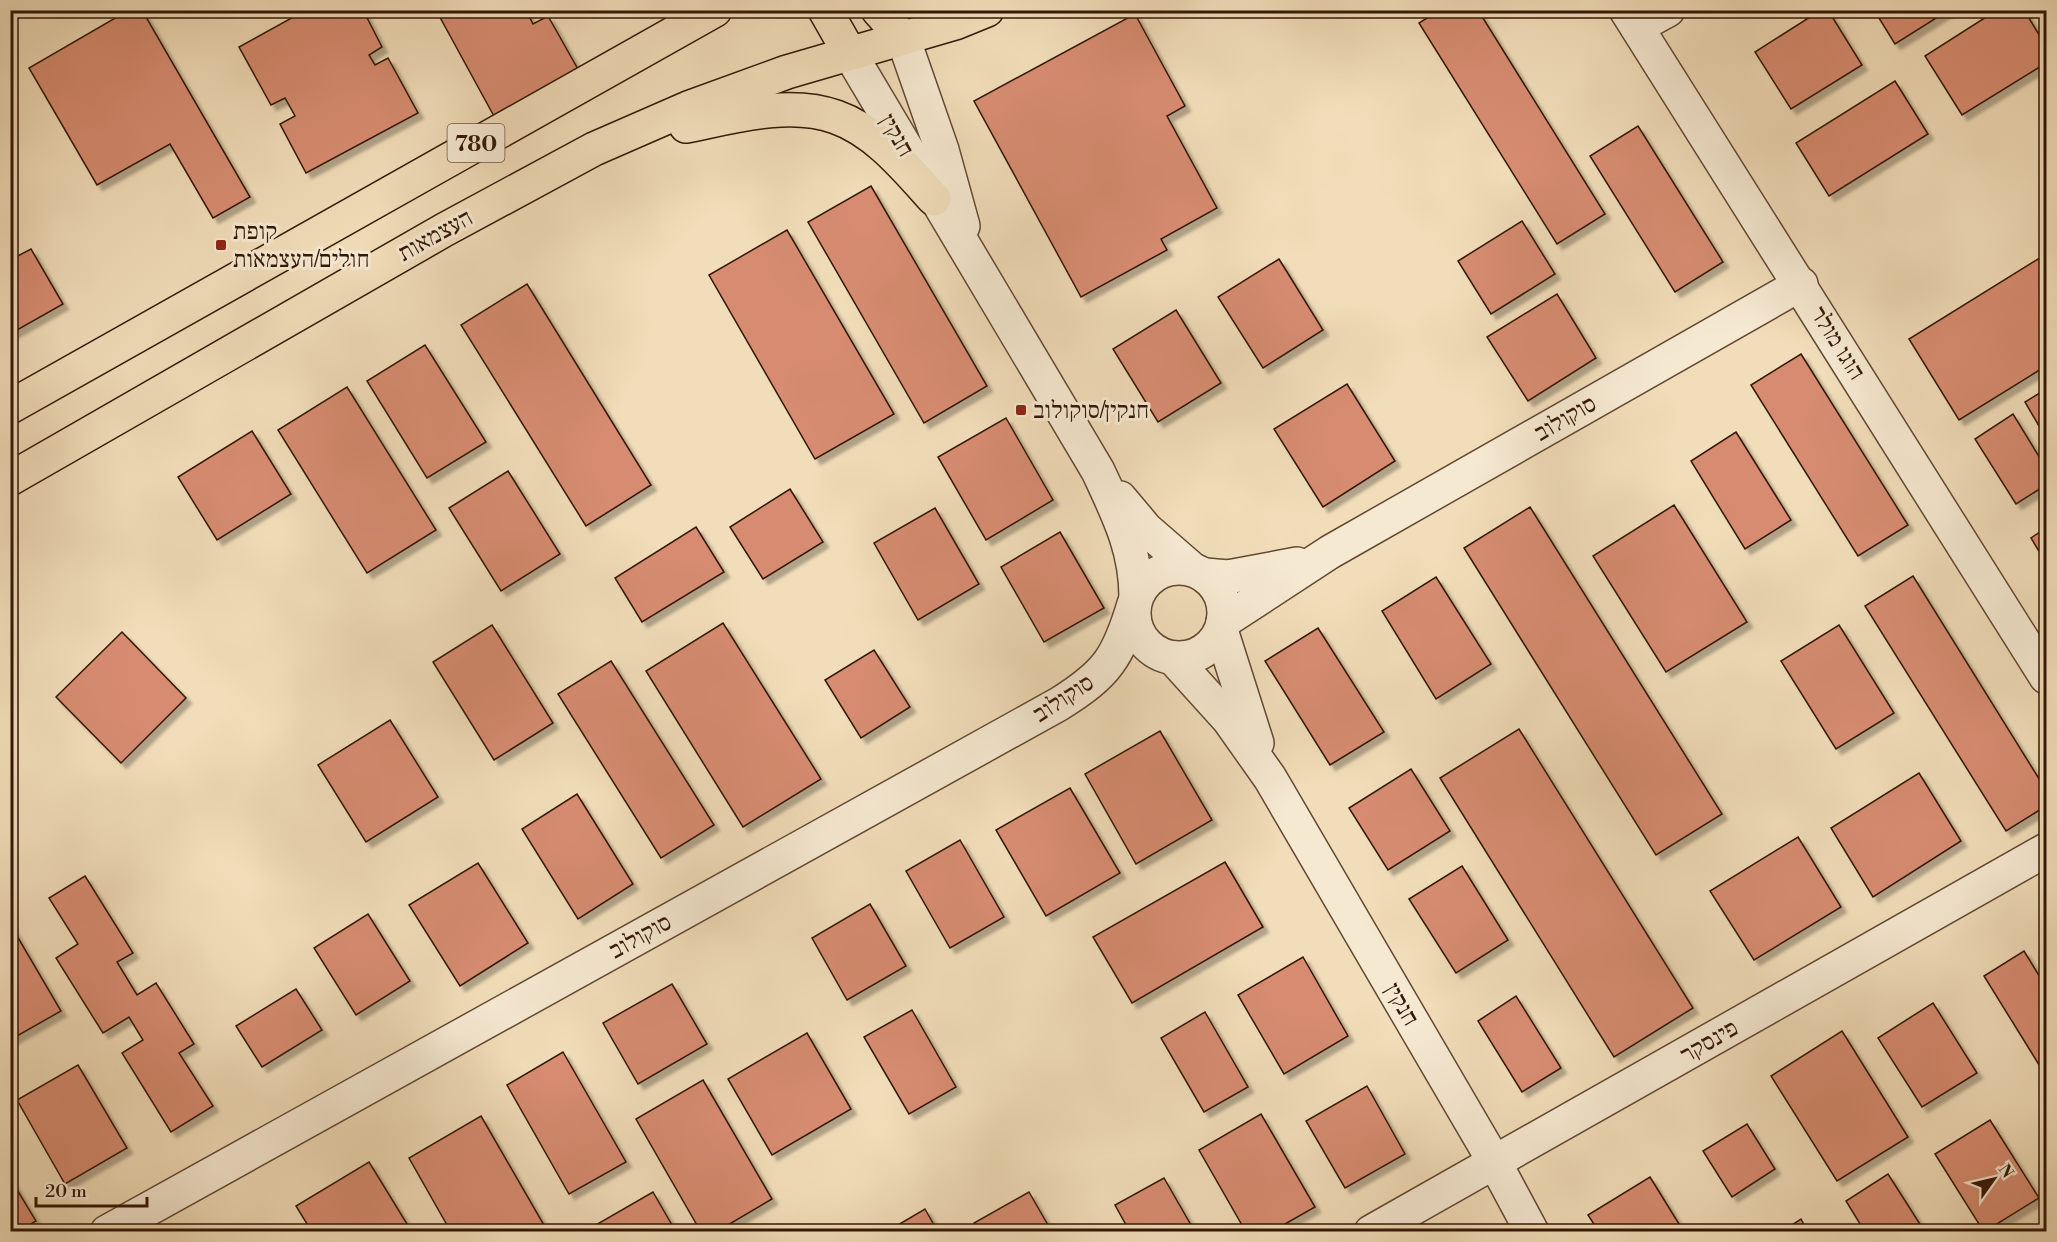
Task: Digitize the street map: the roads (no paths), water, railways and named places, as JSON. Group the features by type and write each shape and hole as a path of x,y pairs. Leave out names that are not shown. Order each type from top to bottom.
{"main road":[{"path":"646,50 685,10"},
{"name":"780","path":"10,407 715,10"},
{"name":"חנקין","path":"825,10 849,52"},
{"path":"878,10 897,25"},
{"name":"העצמאות","path":"10,479 444,230 594,150 688,108 849,52 897,25 987,10"},
{"path":"594,150 685,126 743,115 776,111 804,111 835,116 857,128 895,156 934,199"}],"street":[{"path":"1631,19 1668,10"},
{"name":"הוגו מולר","path":"1631,19 1801,284 2046,677"},
{"name":"חנקין","path":"897,25 942,150 972,256"},
{"name":"חנקין","path":"849,52 934,199 972,256 1098,471 1120,517 1136,569 1135,601"},
{"name":"סוקולוב","path":"1222,626 1329,552 1801,284"},
{"name":"חנקין","path":"1098,471 1146,528 1198,572"},
{"name":"סוקולוב","path":"1198,572 1228,577 1298,564 1329,552"},
{"path":"1176,567 1198,572 1216,586 1222,600 1222,626 1213,643 1202,652 1188,658 1173,658 1159,654 1142,639 1133,619 1135,601 1149,578 1162,570 1176,567"},
{"name":"סוקולוב","path":"107,1232 1059,704 1088,686 1108,665 1122,644 1135,601"},
{"name":"חנקין","path":"1222,626 1270,778"},
{"name":"חנקין","path":"1173,658 1200,685 1229,720 1270,778 1495,1163 1532,1232"},
{"name":"פינסקר","path":"1371,1232 2046,850"}],"place":[{"name":"קופת חולים/העצמאות","path":"221,245"},
{"name":"חנקין/סוקולוב","path":"1021,410"}]}
